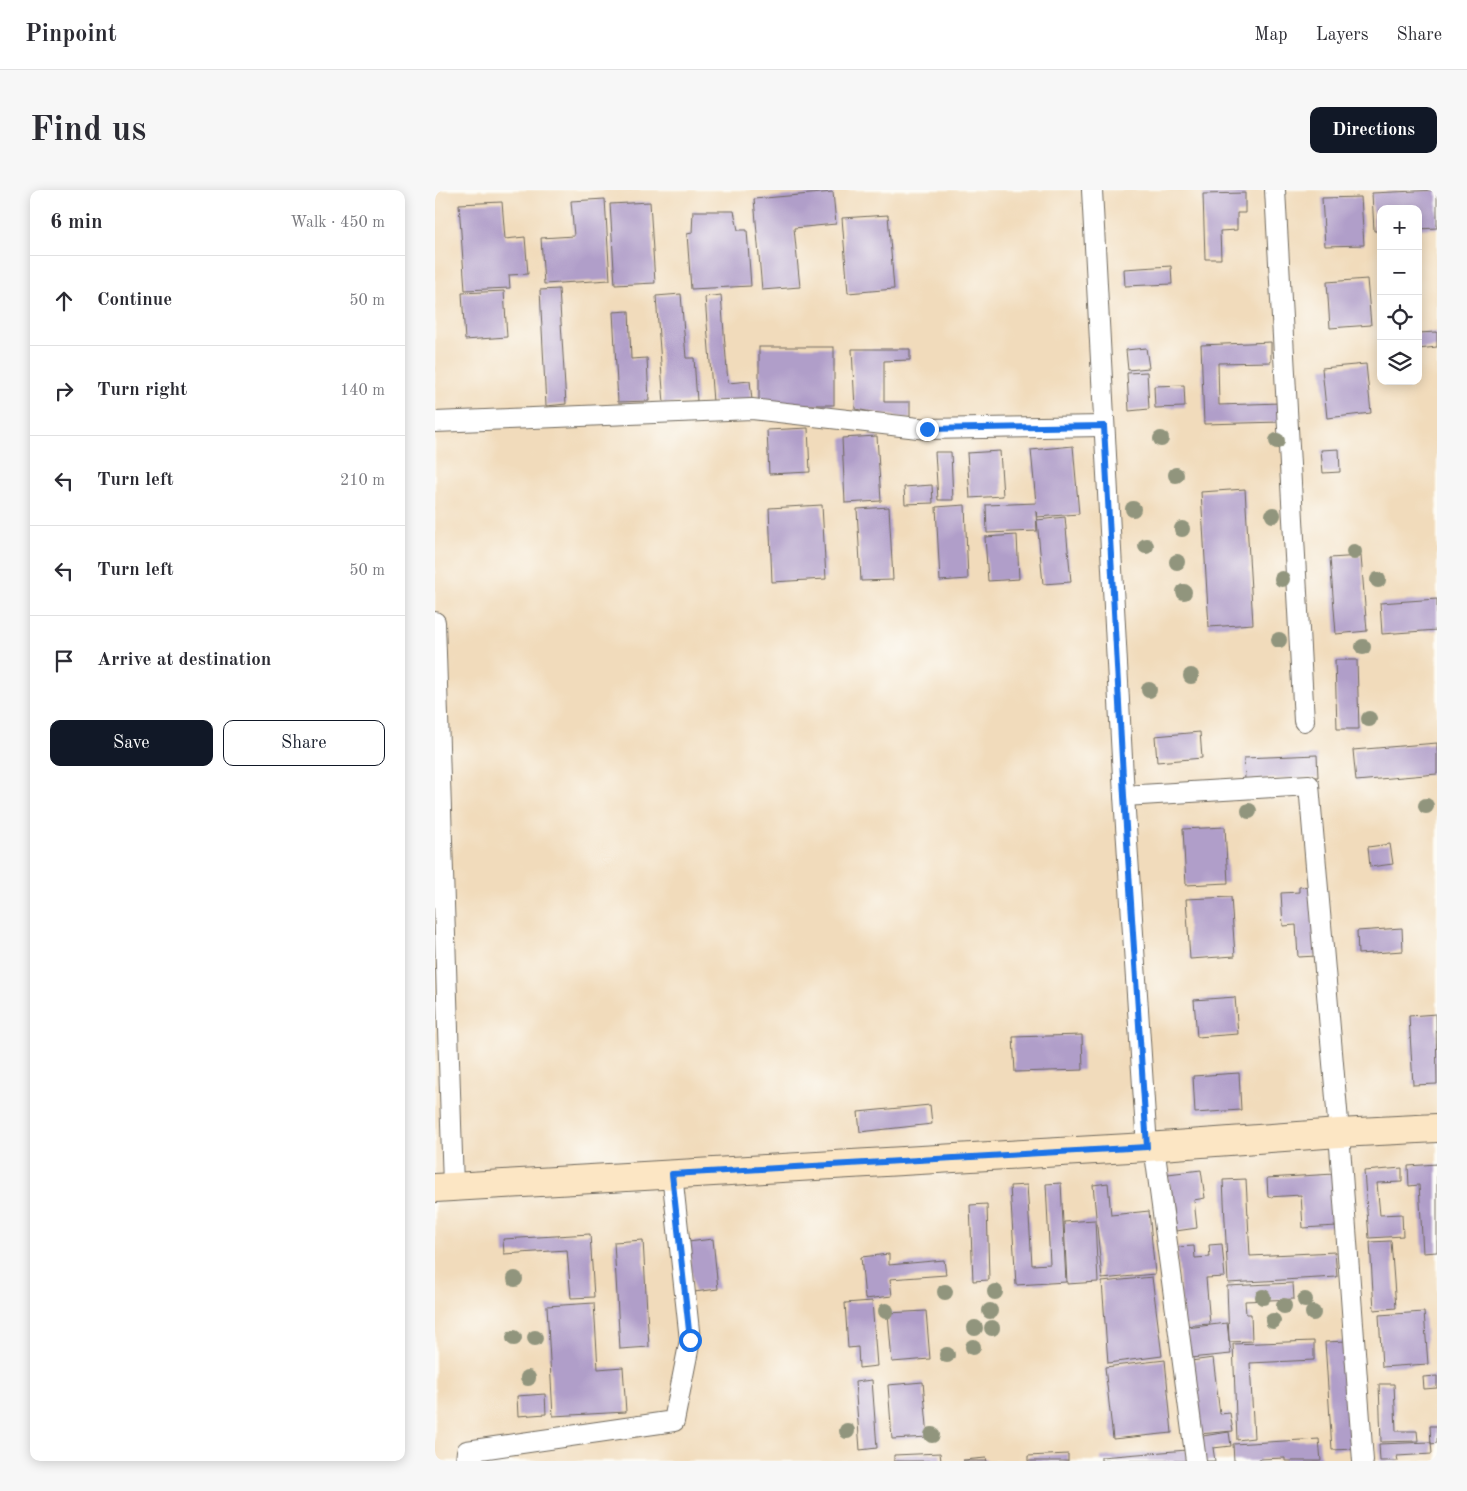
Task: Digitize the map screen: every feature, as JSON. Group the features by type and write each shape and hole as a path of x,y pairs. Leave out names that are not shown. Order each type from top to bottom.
{"street":[{"path":"1092,190 1124,796 1151,1147 1196,1461"},
{"path":"1275,190 1304,721"},
{"path":"435,422 752,409 927,429 1104,426"},
{"path":"435,622 444,1187 1151,1147 1339,1133 1437,1128"},
{"path":"1124,796 1309,785 1339,1133 1363,1461"},
{"path":"466,1461 467,1451 674,1421 690,1340 672,1174"}],"building":[{"path":"1437,190 1437,228 1422,229 1422,205 1377,205 1377,231 1374,231 1372,193"},
{"path":"833,192 836,224 794,228 800,287 762,290 754,199"},
{"path":"1245,193 1245,213 1237,213 1237,230 1220,231 1221,259 1205,259 1203,194"},
{"path":"1361,197 1364,245 1325,246 1322,198"},
{"path":"605,199 610,280 544,284 541,238 574,236 571,201"},
{"path":"502,202 505,239 525,237 528,274 509,275 510,288 465,290 459,204"},
{"path":"650,202 655,283 615,285 610,204"},
{"path":"693,211 734,211 738,230 747,230 751,286 691,289 687,234 692,233"},
{"path":"888,215 894,289 848,293 842,218"},
{"path":"1171,266 1172,284 1125,286 1124,269"},
{"path":"1367,279 1371,325 1330,328 1327,282"},
{"path":"559,289 566,404 546,406 540,290"},
{"path":"504,291 507,337 465,340 462,293"},
{"path":"681,294 686,358 694,358 697,401 664,404 656,296"},
{"path":"721,295 728,383 750,381 752,400 713,402 705,297"},
{"path":"629,311 631,359 647,358 649,401 618,402 613,312"},
{"path":"1437,332 1437,347 1422,349 1422,333"},
{"path":"1271,342 1271,362 1218,363 1219,405 1281,403 1282,422 1204,424 1201,345"},
{"path":"759,347 834,347 834,405 759,405"},
{"path":"1146,348 1149,368 1128,370 1126,350"},
{"path":"852,349 910,349 910,360 884,361 884,402 910,402 910,419 855,409"},
{"path":"1366,364 1371,413 1327,418 1322,368"},
{"path":"1147,372 1149,409 1129,411 1127,373"},
{"path":"1184,385 1185,407 1155,408 1154,386"},
{"path":"808,428 810,472 769,474 767,430"},
{"path":"877,436 881,501 845,503 842,438"},
{"path":"1073,446 1079,514 1037,517 1036,511 1037,531 987,533 986,505 1036,503 1031,450"},
{"path":"1339,449 1340,472 1323,473 1321,450"},
{"path":"1000,451 1003,496 970,498 967,453"},
{"path":"935,452 951,452 953,500 938,500"},
{"path":"932,485 933,503 905,504 904,487"},
{"path":"1245,489 1253,624 1209,627 1201,492"},
{"path":"822,505 826,579 772,582 769,508"},
{"path":"965,505 968,579 940,581 936,507"},
{"path":"889,507 893,580 861,581 857,509"},
{"path":"1065,517 1071,582 1043,584 1037,520"},
{"path":"1017,535 1019,579 988,581 985,537"},
{"path":"1361,556 1367,631 1336,634 1330,558"},
{"path":"1437,599 1437,630 1382,634 1380,603"},
{"path":"1335,660 1357,660 1359,729 1337,729"},
{"path":"1200,732 1202,758 1157,762 1155,736"},
{"path":"1437,743 1437,774 1356,781 1353,750"},
{"path":"1317,755 1318,777 1245,780 1244,758"},
{"path":"1225,827 1228,883 1186,885 1183,829"},
{"path":"1390,844 1393,864 1370,867 1368,847"},
{"path":"1313,886 1317,956 1298,957 1296,925 1283,926 1281,893 1299,892 1299,887"},
{"path":"1231,897 1235,956 1190,959 1186,899"},
{"path":"1402,928 1403,951 1358,954 1357,931"},
{"path":"1235,997 1238,1034 1197,1037 1194,1000"},
{"path":"1436,1014 1437,1084 1413,1085 1409,1016"},
{"path":"1082,1035 1083,1070 1015,1072 1013,1037"},
{"path":"1239,1073 1241,1110 1195,1113 1193,1076"},
{"path":"930,1105 932,1124 860,1132 858,1112"},
{"path":"1437,1164 1437,1252 1423,1253 1419,1185 1409,1186 1408,1166"},
{"path":"1402,1168 1402,1182 1377,1183 1380,1215 1402,1214 1403,1236 1369,1238 1364,1171"},
{"path":"1201,1170 1205,1198 1194,1200 1197,1228 1176,1231 1168,1174"},
{"path":"1334,1174 1337,1226 1303,1228 1301,1195 1268,1197 1267,1178"},
{"path":"1246,1179 1250,1256 1335,1252 1337,1277 1228,1283 1223,1180"},
{"path":"1061,1183 1066,1282 1016,1285 1010,1186 1027,1185 1032,1265 1050,1264 1046,1184"},
{"path":"1108,1183 1111,1215 1149,1211 1155,1274 1102,1279 1093,1185"},
{"path":"987,1204 989,1280 973,1281 970,1205"},
{"path":"1095,1220 1098,1282 1067,1284 1064,1222"},
{"path":"590,1234 594,1297 571,1298 567,1250 504,1254 503,1239"},
{"path":"713,1239 718,1289 694,1292 688,1242"},
{"path":"643,1240 649,1347 620,1349 614,1242"},
{"path":"1391,1241 1396,1308 1374,1310 1370,1242"},
{"path":"1222,1244 1225,1277 1206,1278 1210,1324 1183,1326 1177,1247 1194,1246 1195,1258 1210,1257 1209,1245"},
{"path":"889,1254 889,1265 944,1260 946,1275 890,1279 892,1296 865,1299 861,1257"},
{"path":"1152,1277 1162,1356 1108,1363 1102,1282"},
{"path":"1293,1283 1294,1299 1245,1301 1246,1314 1251,1314 1252,1341 1229,1342 1227,1286"},
{"path":"872,1301 877,1366 859,1368 858,1347 848,1348 845,1303"},
{"path":"594,1303 598,1369 623,1367 626,1412 553,1416 547,1306"},
{"path":"926,1311 930,1359 892,1362 888,1313"},
{"path":"1424,1312 1428,1364 1382,1367 1379,1315"},
{"path":"1227,1323 1231,1354 1190,1358 1186,1328"},
{"path":"1314,1341 1314,1360 1250,1363 1254,1438 1237,1440 1233,1344"},
{"path":"1347,1341 1354,1449 1332,1450 1325,1342"},
{"path":"1213,1358 1220,1414 1230,1413 1233,1431 1199,1434 1191,1361"},
{"path":"1165,1360 1172,1433 1113,1439 1105,1367"},
{"path":"1437,1376 1437,1388 1424,1389 1423,1377"},
{"path":"872,1380 877,1448 860,1450 855,1382"},
{"path":"923,1382 928,1437 892,1439 888,1385"},
{"path":"1379,1384 1394,1384 1396,1431 1417,1431 1418,1441 1381,1442"},
{"path":"545,1394 546,1414 518,1416 517,1396"},
{"path":"1430,1426 1437,1426 1437,1443 1431,1444"},
{"path":"1229,1432 1231,1446 1213,1448 1215,1461 1200,1461 1196,1437"},
{"path":"1319,1439 1321,1461 1285,1461 1285,1458 1260,1459 1260,1461 1234,1461 1233,1444"},
{"path":"1431,1442 1432,1454 1397,1456 1398,1461 1380,1461 1379,1444"},
{"path":"1187,1450 1188,1461 1101,1461 1101,1457"},
{"path":"940,1453 941,1461 894,1461 894,1455"},
{"path":"1068,1454 1068,1461 1028,1461 1028,1456"},
{"path":"986,1458 987,1461 963,1460"}],"route":[{"path":"690,1340 672,1174 1147,1147 1124,796 1104,426 927,429"}]}
